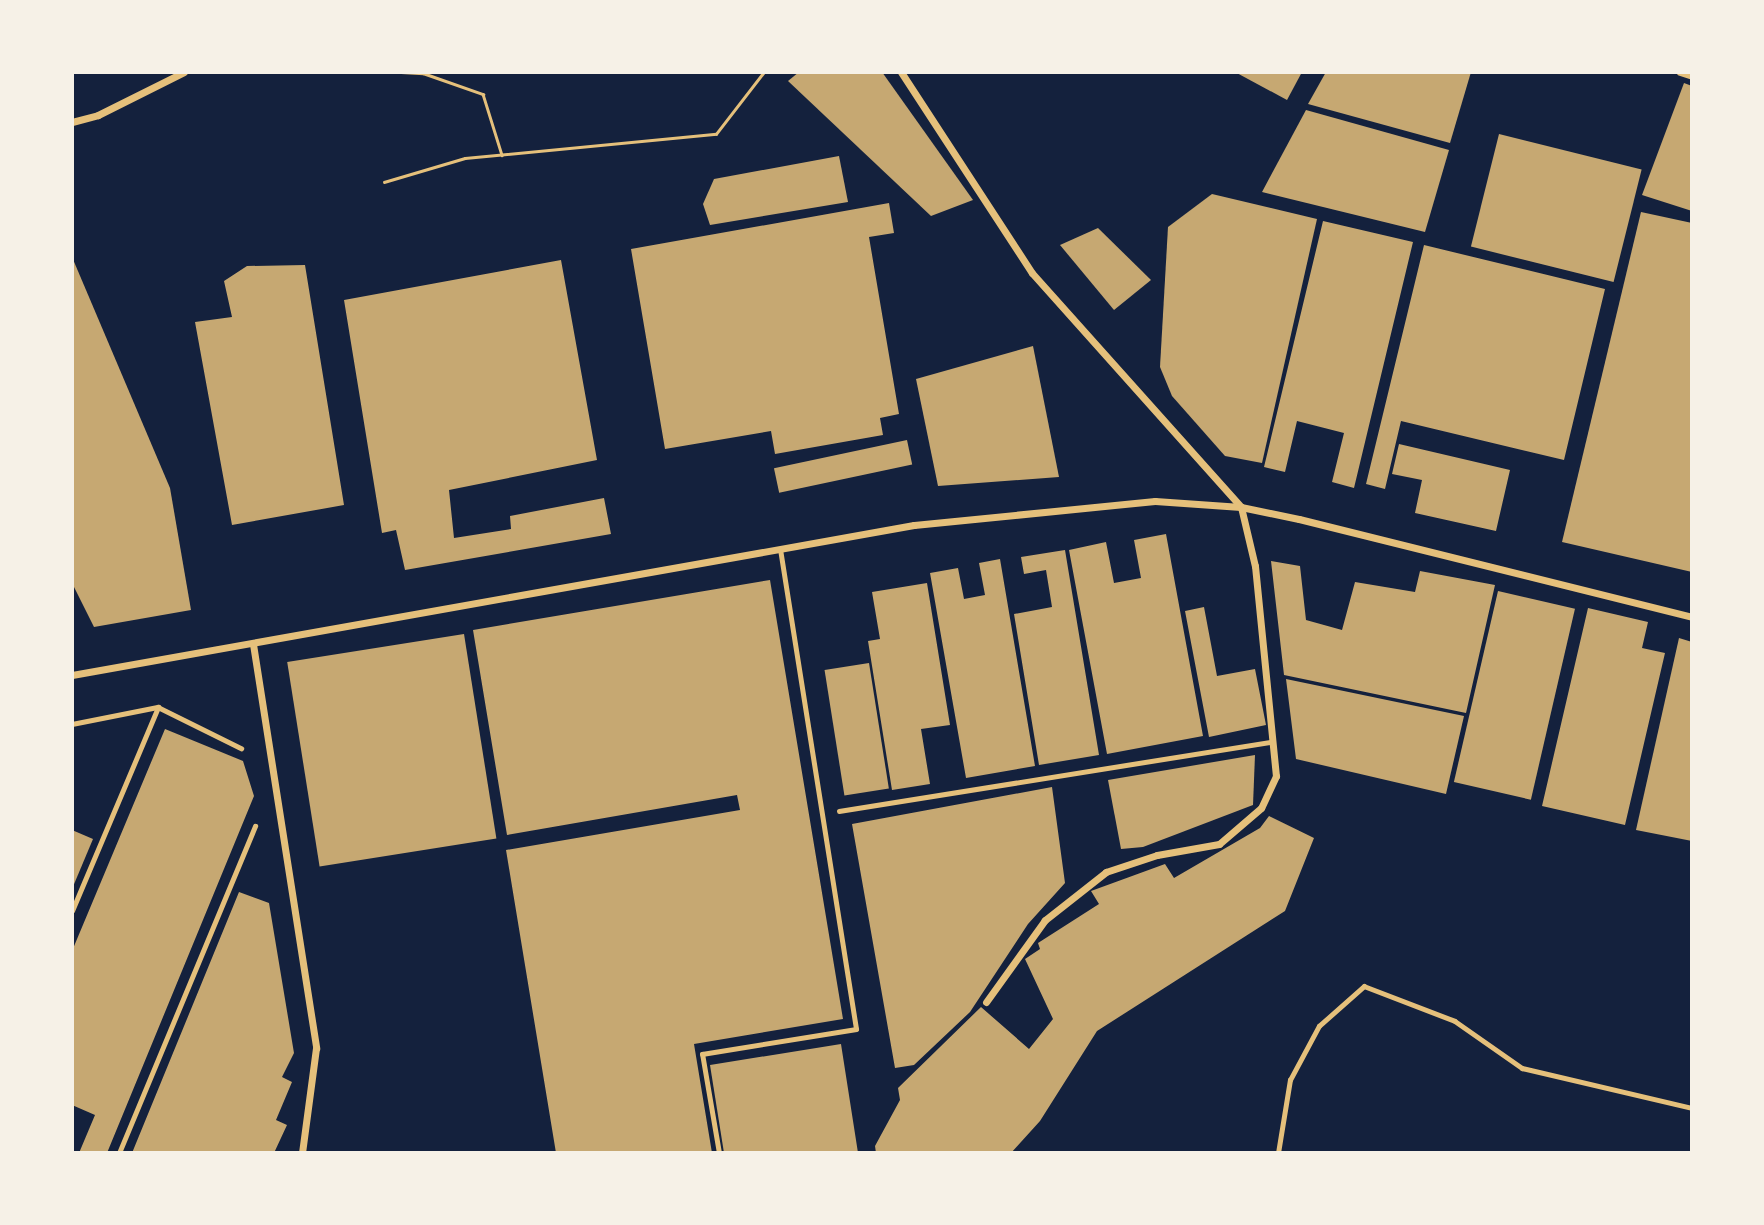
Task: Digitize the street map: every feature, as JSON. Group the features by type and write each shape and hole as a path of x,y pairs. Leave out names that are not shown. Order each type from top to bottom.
{"street":[{"path":"72,122 98,116 184,72"},
{"path":"901,72 1032,273 1241,507 1255,566 1276,776 1262,808 1219,844 1157,855 1106,872 1045,920 986,1002"},
{"path":"1680,72 1692,76"},
{"path":"72,675 253,645 914,525 1067,507 1155,501 1241,507 1692,617"},
{"path":"253,645 316,1048 302,1153"}],"lane":[{"path":"719,1153 702,1054 856,1029 780,550"},
{"path":"72,724 158,707 241,748"},
{"path":"72,911 158,707"},
{"path":"839,811 1272,742"},
{"path":"119,1153 255,826"},
{"path":"1278,1153 1290,1080 1319,1026 1364,986 1455,1021 1522,1068 1692,1108"}],"path":[{"path":"401,72 423,73 483,94 502,155"},
{"path":"384,182 465,158 716,134 764,72"}],"building":[{"path":"799,72 882,72 973,200 931,216 788,81"},
{"path":"1235,72 1302,72 1287,100"},
{"path":"1326,72 1471,72 1450,143 1308,104"},
{"path":"1684,83 1692,86 1692,211 1642,195"},
{"path":"1306,110 1449,150 1425,232 1262,192"},
{"path":"1499,134 1642,170 1614,282 1471,247"},
{"path":"839,156 848,202 710,225 703,204 714,179"},
{"path":"1212,194 1317,219 1262,463 1225,456 1172,396 1160,367 1168,227"},
{"path":"889,203 894,233 869,237 899,414 880,418 883,435 775,454 771,431 665,449 631,249"},
{"path":"1641,212 1692,223 1692,572 1562,542"},
{"path":"1323,221 1413,242 1354,488 1332,482 1344,433 1297,421 1285,472 1264,467"},
{"path":"1098,228 1151,280 1114,310 1060,245"},
{"path":"1424,245 1605,289 1564,460 1401,421 1385,489 1366,484"},
{"path":"72,257 170,488 191,610 94,627 72,583"},
{"path":"561,260 597,460 449,490 454,538 511,529 510,516 604,498 611,534 405,570 396,530 382,533 344,300"},
{"path":"305,265 344,505 232,525 195,322 232,317 224,281 247,266"},
{"path":"1033,346 1059,477 938,486 916,379"},
{"path":"907,440 912,464 779,493 774,468"},
{"path":"1399,444 1510,470 1496,531 1415,513 1422,480 1392,474"},
{"path":"1166,534 1203,736 1107,754 1069,550 1106,542 1114,583 1141,578 1134,540"},
{"path":"1065,550 1099,755 1039,765 1014,614 1052,607 1046,570 1024,574 1021,557"},
{"path":"1000,559 1035,766 966,778 930,573 958,568 964,599 985,595 979,563"},
{"path":"1271,561 1300,566 1306,620 1342,630 1355,582 1415,592 1420,571 1495,585 1466,713 1284,675"},
{"path":"770,580 843,1019 694,1044 712,1153 556,1153 506,850 740,810 737,795 507,835 473,630"},
{"path":"927,583 950,725 921,729 930,784 892,790 868,641 880,639 872,592"},
{"path":"1498,591 1575,609 1531,800 1454,782"},
{"path":"1204,607 1217,676 1255,669 1266,725 1209,737 1185,611"},
{"path":"1588,608 1648,622 1642,648 1665,653 1625,825 1542,806"},
{"path":"464,634 496,838 320,866 287,662"},
{"path":"1679,638 1692,642 1692,841 1636,830"},
{"path":"869,663 889,788 844,795 825,670"},
{"path":"1286,679 1464,716 1446,794 1296,759"},
{"path":"165,729 243,761 254,796 107,1153 79,1153 95,1115 72,1105 72,951"},
{"path":"1255,755 1253,805 1143,847 1121,849 1108,780"},
{"path":"1052,787 1065,883 1028,924 970,1012 914,1065 895,1068 852,824"},
{"path":"1269,816 1314,838 1285,911 1097,1031 1040,1121 1011,1153 876,1153 875,1146 900,1100 898,1088 981,1007 1029,1049 1053,1019 1025,959 1040,949 1038,943 1099,904 1091,891 1165,864 1174,878 1260,828"},
{"path":"72,830 93,839 72,889"},
{"path":"239,892 269,903 294,1053 282,1077 292,1082 276,1120 287,1125 274,1153 132,1153"},
{"path":"841,1044 858,1153 724,1153 710,1065"}]}
